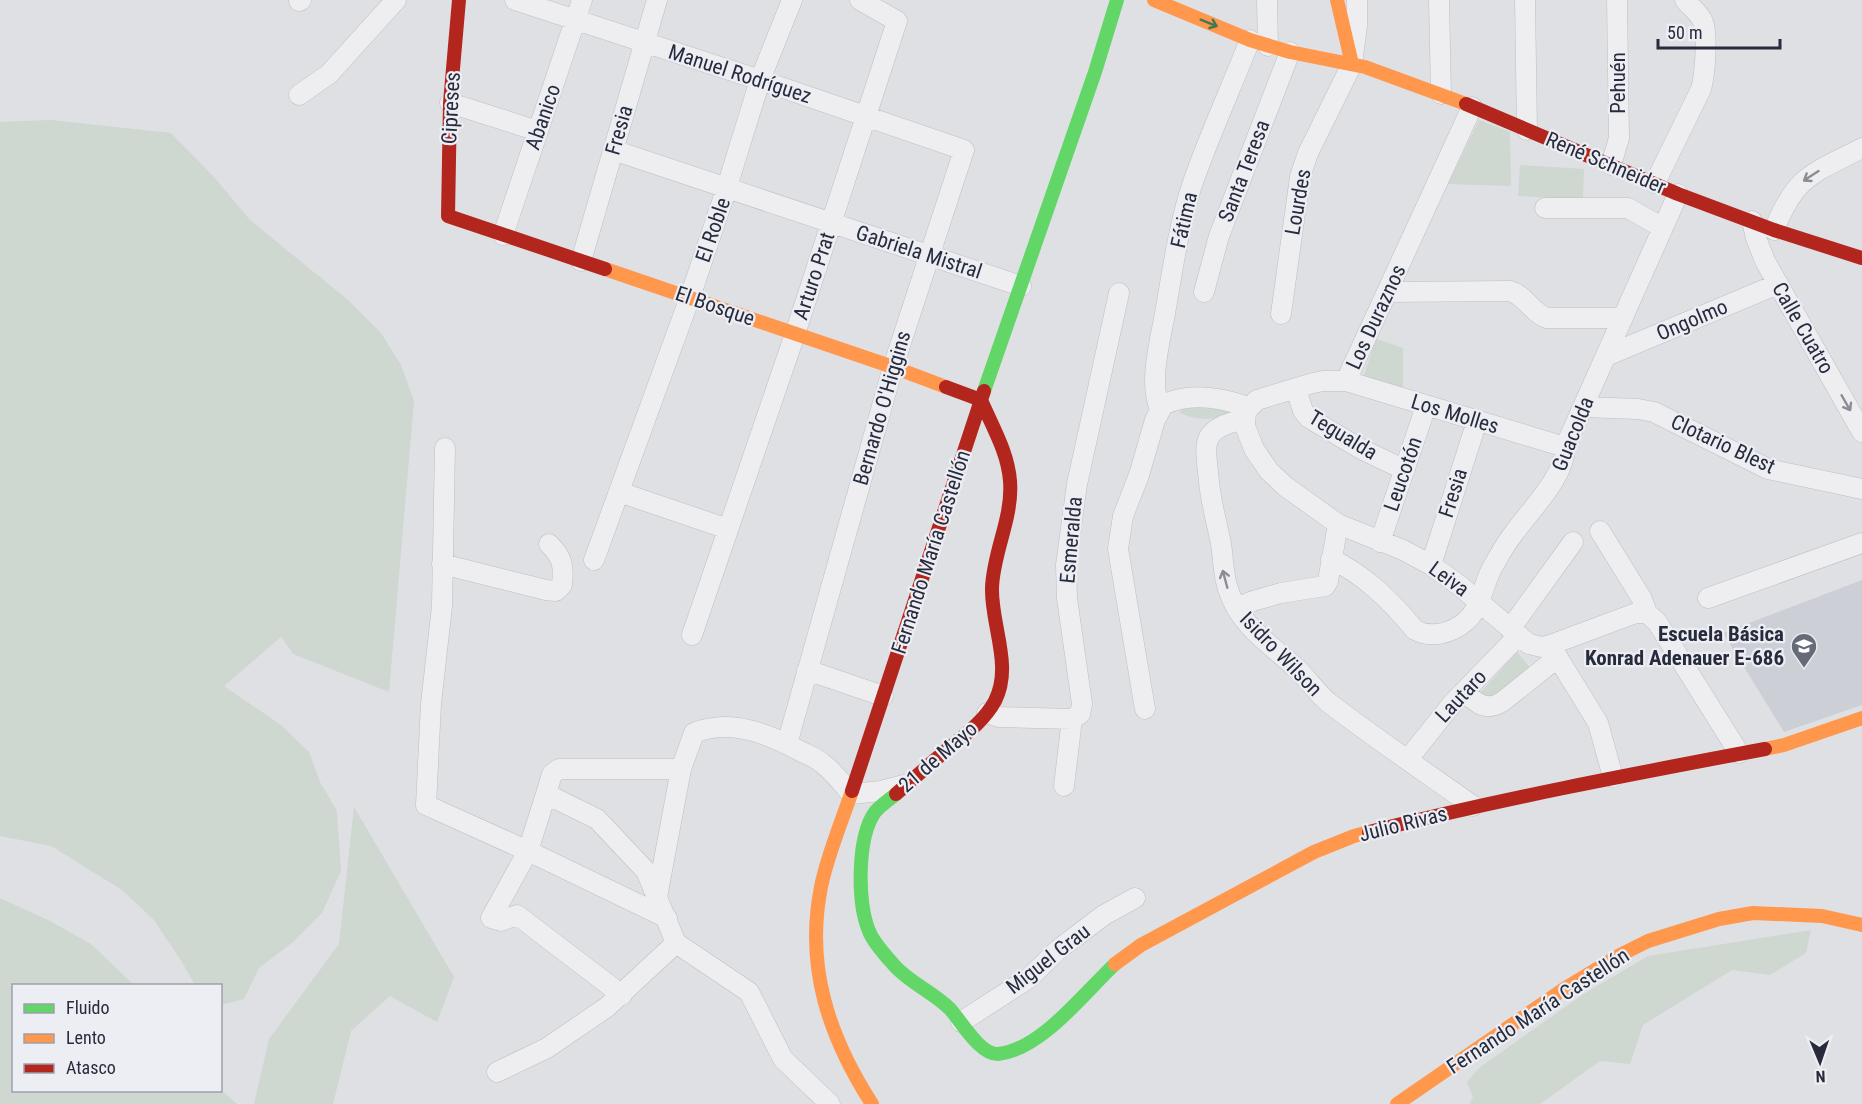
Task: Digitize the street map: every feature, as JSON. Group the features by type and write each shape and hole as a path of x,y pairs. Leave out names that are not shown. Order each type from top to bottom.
{"street":[{"path":"299,95 329,74 396,0"},
{"name":"Cipreses","path":"448,216 450,103 459,0"},
{"name":"Manuel Rodríguez","path":"515,0 964,150"},
{"name":"Abanico","path":"503,235 582,0"},
{"name":"Fresia","path":"581,261 657,0"},
{"name":"El Roble","path":"594,560 690,297 760,80 792,0"},
{"name":"Arturo Prat","path":"692,635 795,334 897,21 860,0"},
{"path":"1259,43 1267,0"},
{"path":"1337,0 1352,63"},
{"name":"Lourdes","path":"1281,314 1302,168 1352,63 1357,26 1357,0"},
{"path":"1439,0 1441,94"},
{"path":"1525,0 1527,130"},
{"name":"Pehuén","path":"1611,165 1619,138 1617,0"},
{"path":"1654,183 1701,89 1704,78 1703,22 1685,0"},
{"name":"René Schneider","path":"1151,1 1259,43 1290,52 1352,63 1441,94 1678,194 1774,230 1862,258"},
{"name":"Fernando María Castellón","path":"872,1104 857,1081 836,1036 821,991 816,958 815,924 821,885 981,400 1112,18 1123,5"},
{"name":"Fátima","path":"1160,409 1155,395 1157,366 1184,214 1198,170 1259,43"},
{"name":"Santa Teresa","path":"1204,292 1219,236 1290,52"},
{"path":"450,103 538,131"},
{"name":"Los Duraznos","path":"1246,413 1257,400 1323,381 1346,381 1472,107"},
{"path":"1774,230 1785,203 1798,184 1862,148"},
{"name":"Gabriela Mistral","path":"613,150 1021,286"},
{"name":"Bernardo O'Higgins","path":"787,744 893,367 964,150"},
{"name":"Guacolda","path":"1331,558 1363,577 1415,630 1425,634 1438,634 1456,628 1471,615 1500,554 1561,468 1565,447 1678,194"},
{"path":"1545,208 1628,208 1663,228"},
{"name":"El Bosque","path":"448,216 893,367 981,400"},
{"name":"Calle Cuatro","path":"1752,222 1760,250 1862,432"},
{"name":"Ongolmo","path":"1605,357 1778,284"},
{"path":"1388,292 1510,291 1517,294 1538,314 1547,318 1623,318"},
{"name":"Esmeralda","path":"1064,786 1072,719 1080,714 1082,695 1067,598 1067,558 1077,484 1119,293"},
{"name":"Los Molles","path":"1346,381 1565,447"},
{"name":"Tegualda","path":"1296,389 1303,411 1309,418 1361,449 1405,470"},
{"path":"1145,709 1118,549 1123,516 1160,409 1170,402 1185,398 1224,400 1246,413"},
{"name":"21 de Mayo","path":"981,400 1005,460 1010,480 1009,505 996,558 992,590 1001,667 1000,684 994,702 987,713 883,805 869,824 864,846 861,881 864,922 874,942 894,966 937,997 982,1048 993,1054 1000,1054"},
{"name":"Leucotón","path":"1380,542 1426,406"},
{"name":"Clotario Blest","path":"1583,407 1638,409 1654,412 1768,469 1862,489"},
{"name":"Leiva","path":"1246,413 1254,449 1269,471 1286,487 1338,524 1403,550 1431,565 1514,632 1535,646 1554,652"},
{"name":"Isidro Wilson","path":"1246,413 1212,431 1208,436 1206,446 1211,498 1221,544 1224,577 1236,608 1258,635 1296,668 1329,702 1473,806"},
{"name":"Fresia","path":"1431,565 1477,421"},
{"path":"445,448 442,606 431,704 426,805 667,918"},
{"path":"619,492 728,530"},
{"path":"1236,608 1281,593 1325,586 1328,581 1338,524"},
{"path":"1600,531 1642,599 1647,614 1657,622 1739,753"},
{"name":"Lautaro","path":"1408,759 1514,632 1573,542"},
{"path":"1708,598 1862,543"},
{"path":"442,564 556,591 562,585 562,562 559,554 549,544"},
{"path":"1464,691 1481,706 1494,706 1502,702 1554,652 1636,613 1647,614"},
{"path":"1554,652 1594,715 1601,730 1613,777"},
{"path":"807,669 883,696"},
{"path":"987,713 999,717 1072,719"},
{"name":"Julio Rivas","path":"1000,1054 1018,1049 1049,1029 1064,1017 1114,965 1141,945 1314,852 1354,836 1473,806 1784,745 1862,718"},
{"path":"657,897 681,769 694,733 708,727 727,727 767,735 821,762 836,775 851,794 881,791 909,783"},
{"path":"622,995 517,915 501,921 491,918 528,851 552,774 560,769 681,769"},
{"path":"546,794 597,819 646,871 676,943 748,992 783,1059 830,1104"},
{"name":"Miguel Grau","path":"961,1022 1029,978 1059,949 1104,915 1135,898"},
{"name":"Fernando María Castellón","path":"1397,1104 1564,989 1648,941 1719,919 1753,913 1821,916 1862,925"},
{"path":"497,1072 547,1048 622,995 676,943"}],"shaded area":[{"path":"51,120 171,133 214,177 250,220 348,300 381,333 401,365 414,401 389,692 293,654 281,637 224,686 281,725 309,752 320,782 337,811 341,871 322,913 293,942 259,968 244,999 222,1005 222,984 194,984 154,920 122,890 51,846 0,836 0,122"},
{"path":"1479,120 1510,132 1511,186 1448,184"},
{"path":"1520,165 1584,169 1583,200 1518,196"},
{"path":"1376,339 1403,348 1403,392 1363,378"},
{"path":"1182,406 1230,408 1232,414 1219,418 1186,416 1180,413"},
{"name":"Escuela Básica Konrad Adenauer E-686","path":"1862,580 1862,705 1784,732 1723,633"},
{"path":"1517,652 1532,670 1490,704 1479,694"},
{"path":"354,807 454,977 437,1022 390,996 351,1031 333,1104 254,1104 269,1039 339,944"},
{"path":"0,898 50,921 91,944 133,984 12,984 12,1092 222,1091 237,1104 0,1104"},
{"path":"1811,930 1806,953 1770,975 1732,970 1643,1025 1630,1064 1600,1061 1540,1104 1469,1104 1473,1097 1467,1082 1479,1068 1582,995 1648,956"}],"traffic: fast":[{"path":"984,391 1095,72 1117,0"},
{"path":"896,794 875,812 865,837 861,888 862,904 869,931 873,940 899,970 950,1009 984,1049 998,1054 1014,1050 1030,1042 1061,1018 1115,964"}],"traffic: slow":[{"path":"1154,0 1250,40 1290,52 1365,67 1466,104"},
{"path":"1337,0 1352,64"},
{"path":"605,269 946,387"},
{"path":"1765,749 1784,745 1862,718"},
{"path":"852,791 821,887 816,945 824,1000 833,1027 857,1079 872,1104"},
{"path":"1115,964 1141,945 1314,852 1369,832"},
{"path":"1397,1104 1564,989 1648,941 1719,919 1753,913 1822,916 1862,925"}],"traffic: jam":[{"path":"459,0 450,103 448,216 605,269"},
{"path":"1466,104 1678,194 1774,230 1862,258"},
{"path":"896,794 980,721 995,701 1002,674 992,588 1009,508 1009,470 999,439 981,400 946,387"},
{"path":"852,791 984,391"},
{"path":"1369,832 1517,798 1765,749"}],"place":[{"name":"Escuela Básica Konrad Adenauer E-686","path":"1804,669"}]}
